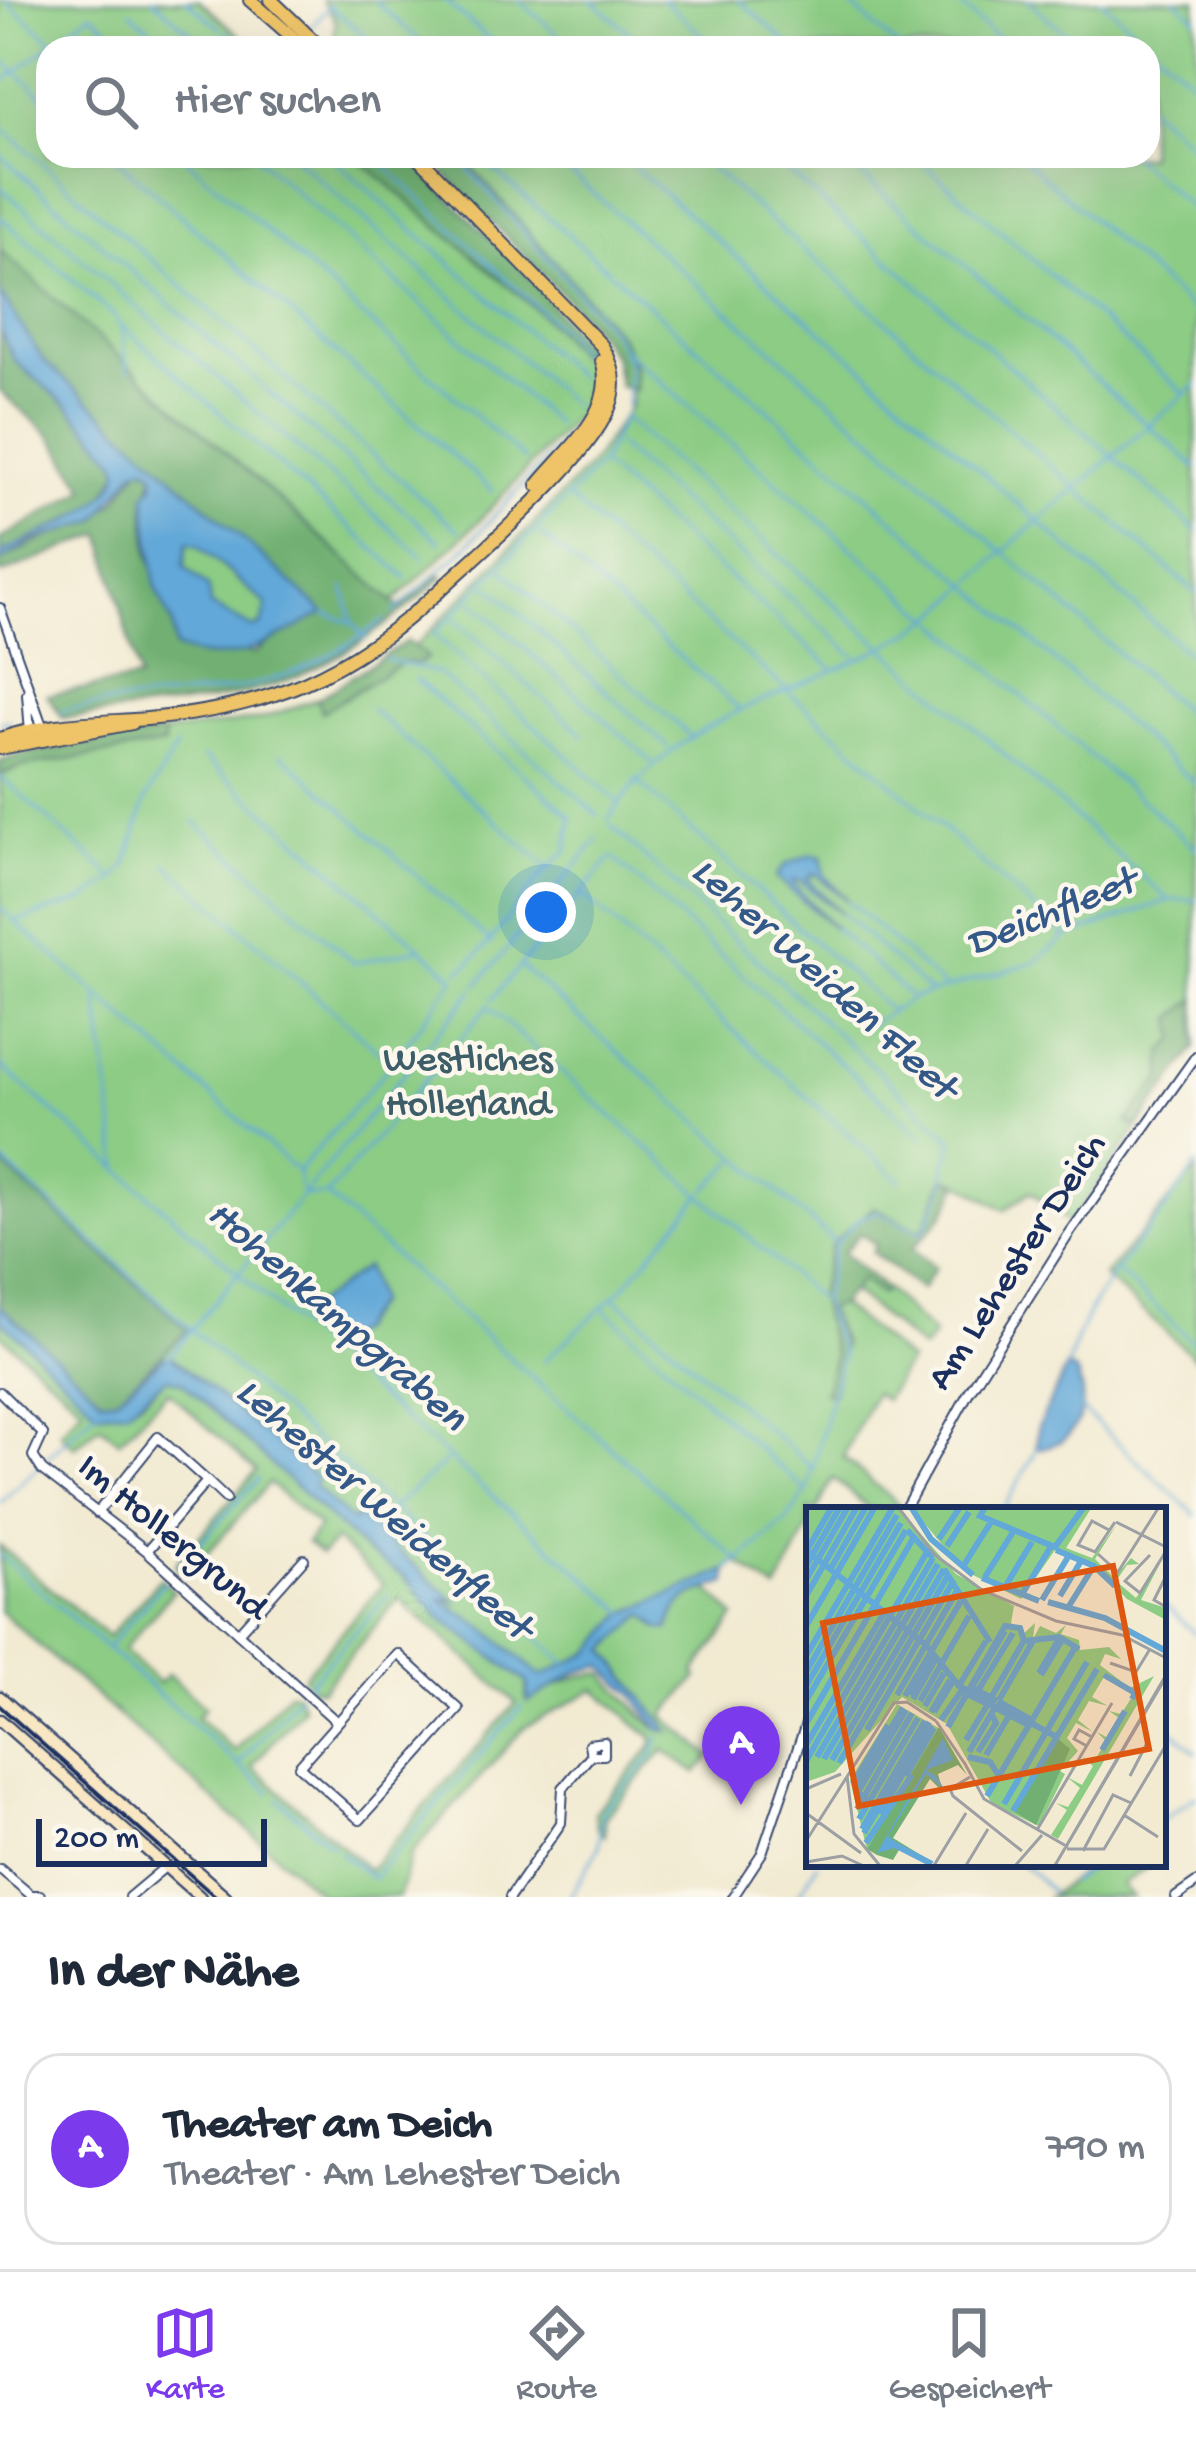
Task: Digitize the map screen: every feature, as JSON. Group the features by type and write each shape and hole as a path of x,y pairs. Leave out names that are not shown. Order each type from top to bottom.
{"main road":[{"path":"250,0 293,29"},
{"path":"271,0 299,36"},
{"path":"0,739 233,707 299,689 365,653 439,592 580,449 612,401 610,358 430,168"},
{"path":"0,748 38,734"},
{"path":"0,1697 226,1897"},
{"path":"0,1720 200,1897"}],"street":[{"path":"0,608 38,734"},
{"name":"Am Lehester Deich","path":"906,1507 1069,1234 1196,1056"},
{"name":"Im Hollergrund","path":"0,1392 43,1434 33,1456 39,1466 147,1551 338,1722"},
{"path":"97,1513 158,1437 226,1499"},
{"path":"147,1551 207,1481"},
{"path":"238,1633 304,1559"},
{"path":"398,1654 459,1708 360,1820 299,1766 338,1722 398,1654"},
{"path":"733,1897 762,1853 806,1724"},
{"path":"511,1897 561,1823 563,1788 591,1755"},
{"path":"130,1897 165,1867"},
{"path":"0,1869 31,1895 40,1895"},
{"path":"1176,1897 1196,1883"}],"green space":[{"path":"0,0 199,0 240,36 36,36 36,168 396,168 595,364 590,367 587,398 578,414 473,527 388,607 0,269"},
{"name":"Westliches Hollerland","path":"322,0 1196,0 1196,1046 1070,1224 1031,1191 1005,1210 961,1183 908,1248 868,1218 840,1251 839,1304 909,1361 885,1400 874,1393 843,1457 898,1507 867,1507 833,1478 818,1507 806,1507 806,1532 777,1591 737,1562 723,1575 624,1619 597,1653 534,1685 169,1362 38,1351 98,1412 140,1402 167,1378 182,1382 368,1553 404,1576 440,1618 527,1682 526,1698 579,1676 603,1673 654,1727 658,1721 606,1650 633,1620 648,1613 654,1625 698,1590 707,1588 735,1617 695,1672 698,1677 664,1716 711,1756 696,1773 664,1750 605,1817 605,1835 597,1828 595,1812 652,1747 653,1738 595,1689 524,1728 411,1854 399,1897 324,1897 0,1611 0,1546 108,1637 161,1578 173,1591 123,1650 159,1683 168,1674 205,1707 197,1717 235,1751 289,1692 296,1693 303,1707 252,1766 369,1870 516,1703 399,1598 321,1690 309,1687 303,1677 383,1584 335,1540 321,1555 307,1543 319,1527 269,1483 188,1575 179,1572 176,1564 256,1471 168,1391 119,1441 100,1425 75,1447 60,1433 82,1407 0,1334 0,770 164,733 261,719 317,699 319,704 406,656 590,465 631,405 633,362 453,168 1160,168 1160,36 334,36 336,21"},
{"path":"369,168 419,168 530,278 594,359 585,362 539,312"},
{"path":"440,168 472,168 621,337 635,367 635,390 619,386 615,358 588,321"},
{"path":"0,250 400,608 440,574 443,577 350,649 268,687 225,698 63,718 47,695 139,679 102,534 1,574 0,561 114,504 142,465 154,473 145,507 149,555 172,624 254,654 279,634 324,613 44,361 0,293"},
{"path":"0,329 14,360 69,407 117,461 119,472 99,505 0,554 0,539 86,489 52,437 0,391"},
{"path":"187,542 198,544 268,605 262,624 253,628 209,605 184,566"},
{"path":"407,641 428,657 421,663 402,663 322,712 317,699"},
{"path":"164,733 164,745 24,766 0,775 0,761 22,754"},
{"path":"1196,999 1196,1048 1136,1128 1127,1122 1163,1077 1163,1052 1176,1039 1173,1018"},
{"path":"0,1162 188,1330 116,1398 102,1399 0,1306"},
{"path":"1196,1170 1196,1359 1104,1276"},
{"path":"944,1178 958,1182 951,1202 912,1249 935,1267 921,1290 872,1252 876,1245 860,1233 843,1253 886,1289 881,1294 861,1280 839,1305 827,1308 843,1344 833,1395 825,1392 834,1356 818,1297 832,1243 874,1207 919,1230"},
{"path":"861,1279 880,1294 886,1289 934,1335 923,1350 852,1292"},
{"path":"1090,1867 1148,1867 1121,1885 1132,1897 1048,1897"}],"water":[{"path":"0,293 44,361 325,613 235,655 196,655 175,648 172,624 155,585 145,494 154,485 154,473 146,466 136,469 96,521 32,541 0,561 0,554 85,512 111,488 119,472 117,461 69,407 14,360 0,329","holes":["188,542 198,545 267,605 262,624 253,628 210,605 208,587 184,566"]},
{"path":"811,855 822,857 824,875 848,901 814,873 807,879 842,914 800,881 793,880 794,885 834,928 776,877 786,864"},
{"path":"366,1267 377,1302 356,1331 335,1341 307,1310"},
{"path":"0,1306 102,1399 116,1398 164,1357 172,1357 318,1479 314,1486 348,1518 354,1521 356,1514 456,1602 440,1599 485,1628 541,1676 591,1652 623,1614 728,1570 727,1583 683,1602 669,1629 660,1629 644,1614 606,1650 669,1731 659,1730 633,1694 602,1666 577,1672 528,1702 527,1682 439,1617 405,1577 368,1553 182,1382 167,1378 127,1410 98,1412 0,1319"},
{"path":"1066,1368 1076,1372 1081,1386 1077,1423 1061,1440 1036,1449 1038,1427"}],"waterway":[{"path":"5,0 46,36"},
{"path":"153,0 195,36"},
{"path":"186,0 220,28"},
{"path":"374,0 414,36"},
{"path":"444,0 485,36"},
{"path":"519,0 560,36"},
{"path":"592,0 633,36"},
{"path":"663,0 704,36"},
{"path":"739,0 780,36"},
{"path":"845,0 886,36"},
{"path":"954,0 995,36"},
{"path":"1028,0 1068,36"},
{"path":"1101,0 1142,36"},
{"path":"1176,0 1196,18"},
{"path":"329,6 365,36"},
{"path":"307,32 328,7"},
{"path":"130,11 158,36"},
{"path":"62,36 91,13 117,36"},
{"path":"225,32 230,36"},
{"path":"1160,52 1196,84"},
{"path":"0,84 36,56"},
{"path":"0,58 36,90"},
{"path":"1160,117 1196,149"},
{"path":"0,126 36,158"},
{"path":"0,155 440,542"},
{"path":"48,168 459,531"},
{"path":"127,168 493,491"},
{"path":"196,168 525,460"},
{"path":"268,168 557,425"},
{"path":"306,168 573,405"},
{"path":"343,168 579,378"},
{"path":"387,168 565,333 598,380 593,405 582,421 461,552 394,612"},
{"path":"468,168 613,332 629,364 627,406"},
{"path":"492,168 1196,784"},
{"path":"565,168 1196,721"},
{"path":"636,168 1196,660"},
{"path":"711,168 1196,593"},
{"path":"784,168 1196,530"},
{"path":"854,168 1196,467"},
{"path":"929,168 1184,393"},
{"path":"1034,168 1196,313"},
{"path":"1145,168 1196,213"},
{"path":"0,187 424,558"},
{"path":"0,217 114,316 129,371"},
{"path":"123,327 407,578"},
{"path":"623,349 1196,848"},
{"path":"608,820 639,780 714,724 886,646 928,621 1196,385"},
{"path":"618,802 434,634 601,463 625,414"},
{"path":"624,418 1169,900"},
{"path":"616,444 856,657"},
{"path":"602,465 832,668"},
{"path":"569,498 1066,937"},
{"path":"540,533 739,709"},
{"path":"503,570 689,735"},
{"path":"488,585 668,747"},
{"path":"344,587 352,620"},
{"path":"472,601 652,762"},
{"path":"325,613 353,623 365,639"},
{"path":"453,618 584,735"},
{"path":"61,711 265,682 341,649 384,620"},
{"name":"Leher Weiden Fleet","path":"386,659 438,673 598,815"},
{"path":"415,679 572,817 567,851 460,971"},
{"path":"371,709 546,866"},
{"path":"0,723 10,721"},
{"path":"16,921 82,901 116,879 127,864 145,801 176,747"},
{"path":"281,754 492,943"},
{"path":"203,757 455,978"},
{"path":"0,776 115,879"},
{"path":"636,780 890,1010"},
{"path":"194,821 354,963 418,949"},
{"name":"Leher Weiden Fleet","path":"610,825 954,1141 945,1163 945,1184 923,1233 878,1212 860,1218 836,1243 822,1302 842,1354 807,1491 788,1519 729,1569"},
{"path":"477,985 598,839"},
{"path":"492,999 612,857 922,1136"},
{"path":"167,864 392,1063"},
{"path":"580,893 901,1181"},
{"name":"Deichfleet","path":"869,1025 913,998 1035,962 1066,937 1169,900 1196,900"},
{"path":"848,901 944,987"},
{"path":"0,908 298,1172 302,1195 327,1196 738,1560"},
{"path":"842,914 929,991"},
{"path":"834,928 911,997"},
{"path":"520,966 836,1243"},
{"path":"299,1170 392,1063 455,978"},
{"path":"168,1358 473,990"},
{"path":"98,1000 119,1169"},
{"path":"328,1194 489,1005"},
{"path":"488,1007 819,1299"},
{"name":"Hohenkampgraben","path":"0,1065 626,1613"},
{"name":"Lehester Weidenfleet","path":"0,1159 569,1666"},
{"path":"706,1190 736,1160"},
{"path":"1068,1367 1090,1310 1196,1165"},
{"path":"544,1361 622,1289 702,1194"},
{"path":"1116,1270 1196,1345"},
{"path":"614,1297 814,1469"},
{"path":"603,1308 805,1490"},
{"path":"1079,1407 1196,1515"},
{"path":"0,1503 98,1409"},
{"path":"1005,1507 1037,1449"},
{"name":"Lehester Weidenfleet","path":"391,1509 447,1461"},
{"path":"179,1566 258,1479"},
{"path":"0,1555 52,1601"},
{"path":"108,1647 165,1581"},
{"path":"307,1685 388,1595"},
{"path":"56,1604 270,1792"},
{"path":"1166,1606 1196,1634"},
{"path":"240,1762 299,1695"},
{"path":"339,1852 373,1878 522,1706"},
{"path":"1166,1724 1196,1752"},
{"path":"570,1897 599,1847 602,1812 653,1755 659,1738"},
{"path":"1166,1817 1196,1796"},
{"path":"278,1799 332,1846"},
{"path":"797,1897 815,1867"},
{"path":"1025,1867 1051,1891"},
{"path":"1070,1882 1092,1867"}],"tram line":[{"path":"0,1707 215,1897"}],"place":[{"name":"Theater am Deich","path":"741,1805"}]}
